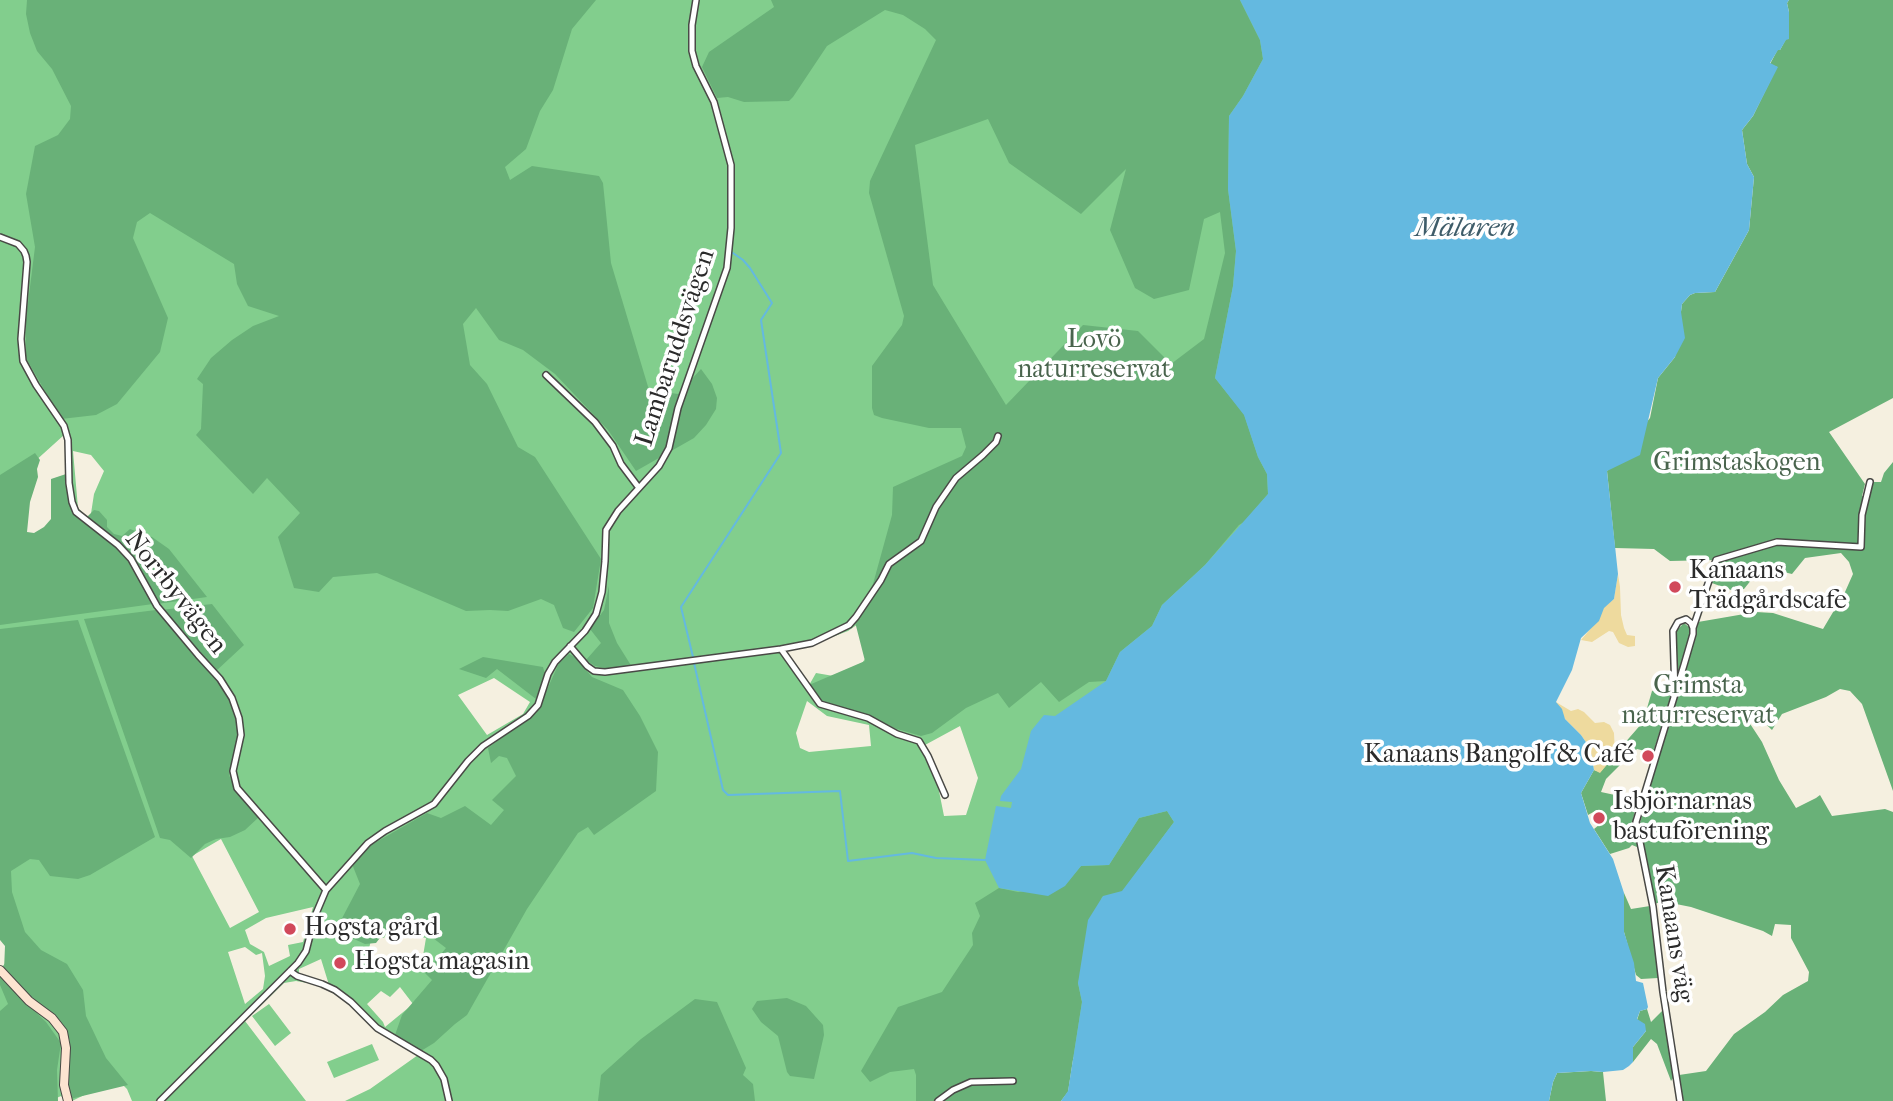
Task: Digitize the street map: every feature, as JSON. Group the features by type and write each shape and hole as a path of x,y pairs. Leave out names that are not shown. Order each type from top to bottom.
{"street":[{"name":"Lambaruddsvägen","path":"160,1101 290,971 306,951 315,916 326,890 368,843 434,804 483,746 528,716 538,705 555,662 585,631 596,614 602,592 606,530 618,511 659,466 669,448 678,408 727,268 731,228 731,165 714,102 696,66 692,51 696,0"},
{"name":"Norrbyvägen","path":"0,237 18,244 24,251 27,262 20,339 23,360 36,385 64,426 68,440 69,483 76,512 118,545 131,559 156,606 220,679 232,698 239,718 241,735 233,771 237,788 326,890"},
{"path":"546,375 595,422 639,488"},
{"path":"570,646 587,666 594,671 605,672 781,649 812,643 849,625 889,564 921,541 936,507 956,478 984,455 998,436"},
{"path":"1693,628 1716,560 1777,542 1861,547 1862,515 1870,482"},
{"name":"Kanaans väg","path":"1675,694 1672,631 1678,622 1686,620 1693,628 1693,634 1675,694 1636,822 1653,907 1680,1101"},
{"path":"781,649 820,704 869,718 897,734 919,741 945,794"},
{"path":"0,970 63,1032 66,1041 64,1085 68,1101"},
{"path":"290,971 335,990 377,1028 431,1060 441,1072 449,1101"},
{"path":"938,1101 971,1082 1013,1081"}],"green space":[{"name":"Lovö naturreservat","path":"0,0 1527,0 1088,1060 991,1044 975,1101 345,1101 370,1089 418,1055 377,1030 354,1006 343,999 319,985 296,981 284,983 245,1021 306,1101 132,1101 127,1089 117,1079 72,1101 65,1101 61,1096 50,1101 0,1101 0,966 11,956 0,927 0,525 8,546 66,521 71,509 64,435 33,463 0,476","holes":["73,451 91,455 104,471 94,494 90,520 78,508","858,624 867,656 851,679 816,673 808,687 785,652 786,649 803,648 848,631","494,678 530,702 523,714 487,735 458,695","807,701 827,716 869,725 871,746 809,752 800,748 796,733","960,726 978,778 966,815 944,816 934,766 925,745","221,839 259,912 230,928 192,856","313,907 303,942 288,945 290,956 269,966 264,952 250,944 245,930 266,918","388,930 426,938 421,968 366,961 372,936 384,938","245,947 256,955 262,953 265,976 263,989 245,1004 228,952","321,959 329,985 299,976 299,969","400,987 413,1004 385,1027 367,1004 381,991 390,997"]},
{"path":"27,0 596,0 572,29 553,90 540,111 526,149 505,167 510,180 532,166 599,176 603,183 611,263 649,390 678,394 701,369 712,384 717,398 716,409 694,438 636,471 608,430 555,374 523,350 499,340 476,308 463,324 470,365 487,384 518,447 535,457 601,559 593,608 574,632 563,628 554,605 541,599 508,611 466,611 377,573 333,577 319,592 294,588 278,537 300,513 267,478 253,494 196,435 201,429 203,384 197,379 211,358 253,326 279,316 248,306 237,284 234,264 150,213 137,222 133,238 168,318 160,352 117,404 96,415 61,419 26,358 26,319 35,247 26,194 35,146 58,135 70,119 71,106 52,69 37,51 26,14"},
{"path":"771,0 1240,0 1260,40 1263,59 1229,116 1228,189 1236,251 1233,286 1215,378 1244,414 1258,457 1267,474 1268,494 1205,565 1162,605 1152,626 1120,652 1106,681 1089,682 1059,702 1041,682 1009,708 998,693 966,708 932,733 921,736 822,702 809,685 865,661 854,618 873,584 892,515 893,487 962,456 966,447 961,428 929,428 882,418 874,415 872,408 872,366 902,325 904,316 869,193 870,181 936,40 925,29 903,15 885,10 827,46 789,101 744,102 728,97 717,98 702,67 709,52 774,7","holes":["988,119 1009,163 1081,214 1126,169 1110,230 1135,288 1154,299 1189,290 1204,219 1220,212 1225,253 1204,339 1171,364 1138,331 1083,325 1006,405 933,285 915,145"]},
{"path":"1789,0 1893,0 1893,398 1829,432 1865,484 1862,496 1867,498 1872,482 1881,482 1893,462 1893,791 1862,704 1850,691 1840,689 1782,714 1772,730 1749,708 1743,713 1762,742 1779,780 1796,808 1820,795 1832,816 1885,809 1893,812 1893,1101 1682,1101 1679,1075 1706,1071 1734,1034 1783,995 1808,981 1809,972 1791,938 1791,925 1775,924 1772,936 1691,907 1666,902 1652,907 1660,975 1658,978 1641,979 1636,975 1624,932 1623,912 1624,893 1631,909 1650,906 1642,849 1632,845 1610,854 1594,829 1604,821 1597,810 1588,815 1581,793 1594,770 1600,772 1610,761 1624,761 1606,779 1601,792 1638,800 1633,819 1639,826 1698,622 1756,612 1773,613 1823,629 1853,574 1849,562 1841,553 1805,558 1792,574 1750,564 1748,567 1755,570 1752,579 1744,589 1734,591 1709,582 1715,560 1670,561 1654,549 1615,548 1607,471 1650,418 1658,378 1675,357 1682,304 1695,293 1715,292 1749,230 1754,177 1747,164 1742,130 1753,116 1777,67 1770,64 1778,49 1780,50 1789,38"},
{"path":"35,453 40,460 30,502 27,532 34,533 51,519 51,479 66,474 70,502 83,521 117,547 128,560 153,604 0,625 0,475"},
{"path":"94,510 99,511 107,520 107,527 114,534 122,536 130,529 152,537 169,549 207,597 157,604 133,556 86,518"},
{"path":"609,586 609,623 617,643 632,667 609,669 595,666 586,660 601,643 590,629 604,610"},
{"path":"212,604 244,645 215,672 161,610"},
{"path":"156,610 218,681 229,699 238,736 229,775 235,789 259,817 245,830 205,844 191,858 170,840 160,838 84,619"},
{"path":"78,620 155,837 90,875 78,879 50,876 39,860 30,859 11,871 12,892 25,932 41,950 67,964 83,990 86,1016 106,1058 128,1085 70,1099 67,1090 70,1041 63,1024 25,993 4,970 5,946 0,940 0,629"},
{"path":"1684,623 1690,628 1690,635 1676,685 1674,640 1676,631"},
{"path":"569,654 575,657 592,677 623,690 640,716 658,752 656,791 594,835 588,827 578,833 527,909 467,1015 421,1051 411,1048 395,1035 402,1015 432,980 425,973 446,948 429,935 383,934 376,943 365,944 343,934 339,924 360,884 352,864 371,845 427,813 441,818 465,806 491,825 504,810 492,800 516,776 507,758 499,756 491,763 488,748 537,712 559,663"},
{"path":"483,657 543,667 545,674 536,699 497,669 486,678 459,669"},
{"path":"1671,682 1673,689 1653,753 1637,749 1625,760 1617,758 1616,753 1643,722 1652,691"},
{"path":"1167,811 1174,822 1122,892 1102,897 1078,983 1082,1002 1068,1092 1061,1101 916,1101 914,1069 890,1072 870,1082 861,1071 898,1007 942,992 973,945 972,933 980,916 975,903 999,888 1018,892 1064,886 1081,866 1109,865 1139,818"},
{"path":"0,977 46,1022 61,1043 57,1070 58,1101 0,1101 0,1011 8,1004 0,985"},
{"path":"787,998 806,1006 823,1025 824,1035 814,1079 790,1076 778,1036 761,1022 752,1009 757,1001"},
{"path":"695,999 717,1002 746,1068 743,1075 753,1084 755,1101 598,1101 601,1075 641,1039"},
{"path":"269,1004 291,1033 275,1046 252,1016"},
{"path":"1647,1009 1651,1022 1663,1010 1675,1075 1671,1081 1657,1044 1651,1039 1633,1062 1633,1047 1646,1031 1637,1020 1640,1011"},
{"path":"372,1044 379,1060 334,1078 327,1062"},
{"path":"1603,1072 1606,1101 1549,1101 1557,1073"}],"sand":[{"path":"1618,574 1624,628 1627,635 1635,636 1635,646 1628,647 1619,643 1613,632 1609,631 1592,642 1581,640 1604,607 1614,599"},
{"path":"1556,702 1571,711 1578,709 1584,712 1595,723 1604,722 1610,725 1614,733 1615,755 1625,760 1610,761 1600,773 1594,770 1590,748 1565,719"}],"water":[{"name":"Mälaren","path":"1240,0 1789,0 1789,39 1770,63 1778,67 1753,116 1742,130 1747,164 1754,177 1749,230 1715,292 1695,293 1682,304 1685,338 1675,357 1658,378 1640,455 1607,471 1618,574 1614,599 1604,608 1599,621 1581,638 1572,670 1556,702 1565,719 1590,748 1594,770 1581,793 1590,823 1613,859 1624,893 1624,932 1634,963 1636,981 1643,983 1648,1007 1640,1011 1637,1019 1645,1024 1646,1031 1633,1047 1633,1062 1629,1066 1623,1070 1603,1072 1557,1073 1549,1101 1061,1101 1068,1091 1082,1002 1078,983 1088,920 1103,896 1122,891 1174,822 1167,811 1139,818 1109,865 1081,866 1065,886 1048,896 999,888 985,860 996,806 1011,808 1012,802 1000,801 1001,796 1021,769 1031,731 1044,715 1055,716 1106,681 1120,652 1152,626 1162,605 1205,565 1268,494 1267,474 1258,457 1244,415 1215,378 1233,286 1236,251 1228,189 1229,116 1263,59 1260,40"}],"waterway":[{"path":"693,657 681,607 781,453 761,320 772,303 750,268 733,253"},
{"path":"694,663 723,790 728,795 840,791 848,861 912,853 936,858 985,860"}],"place":[{"name":"Kanaans Trädgårdscafe","path":"1675,587"},
{"name":"Kanaans Bangolf & Café","path":"1648,756"},
{"name":"Isbjörnarnas bastuförening","path":"1599,818"},
{"name":"Hogsta gård","path":"290,929"},
{"name":"Hogsta magasin","path":"340,963"}],"park label":[{"name":"Grimstaskogen","path":"1737,464"},
{"name":"Grimsta naturreservat","path":"1698,702"}]}
